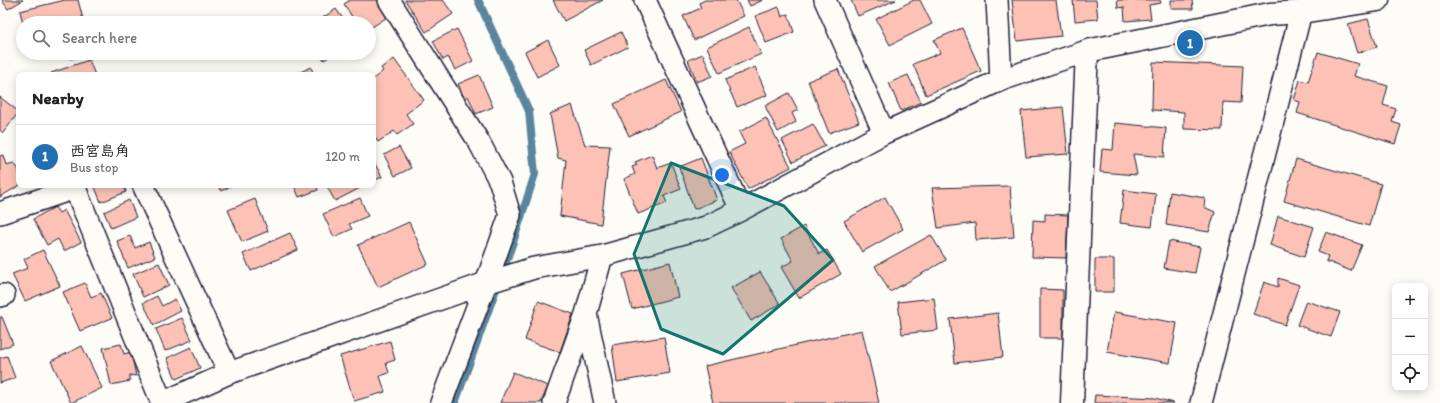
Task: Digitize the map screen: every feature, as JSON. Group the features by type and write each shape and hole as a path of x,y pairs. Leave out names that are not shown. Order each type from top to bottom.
{"street":[{"path":"390,0 479,142 500,182 510,215 489,282 441,403"},
{"path":"645,0 741,210"},
{"path":"825,0 884,133"},
{"path":"997,0 1001,80"},
{"path":"0,213 75,188 162,403 229,373 489,282 527,270 602,256 706,227 741,210 884,133 1001,80 1087,51 1271,7 1301,12 1376,0"},
{"path":"1201,403 1301,12"},
{"path":"1072,403 1087,51"},
{"path":"144,188 229,373"},
{"path":"554,403 586,314 602,256"},
{"path":"586,314 604,403"}],"highlighted area":[{"path":"671,163 784,206 833,260 723,354 661,329 634,254"}],"building":[{"path":"2,0 23,0 8,9"},
{"path":"65,0 78,0 82,16 21,16 20,11"},
{"path":"350,0 378,0 389,16 376,24 376,16 352,16 344,4"},
{"path":"405,0 443,0 453,14 426,32"},
{"path":"553,0 603,0 564,21"},
{"path":"705,0 736,0 744,16 694,40 683,16 701,8 699,3"},
{"path":"747,0 763,0 750,6"},
{"path":"851,0 896,0 858,16"},
{"path":"914,0 920,0 932,24 890,45 876,19"},
{"path":"1012,0 1056,0 1061,36 1017,41"},
{"path":"1073,0 1096,0 1098,19 1075,21"},
{"path":"1117,0 1160,0 1161,3 1149,5 1151,19 1125,21 1124,7 1118,8"},
{"path":"1171,0 1192,0 1193,9 1171,9"},
{"path":"779,7 782,17 788,14 794,32 766,43 755,16"},
{"path":"336,9 341,16 326,16"},
{"path":"1368,19 1377,47 1357,53 1348,24"},
{"path":"749,27 761,54 719,73 707,47"},
{"path":"962,28 981,71 926,95 913,64 940,53 934,40"},
{"path":"457,29 473,61 455,70 448,57 443,60 433,41"},
{"path":"621,32 628,47 591,65 584,50"},
{"path":"548,40 560,65 537,77 525,52"},
{"path":"1318,52 1358,64 1354,76 1388,86 1383,105 1396,109 1392,122 1401,125 1395,144 1297,113 1300,102 1294,100 1300,80 1308,82"},
{"path":"703,54 712,76 697,82 688,60"},
{"path":"394,59 424,100 406,114 413,124 397,135 394,131 378,142 376,139 376,77 383,71 381,68"},
{"path":"89,60 94,72 54,72"},
{"path":"1153,62 1243,66 1241,103 1223,102 1222,130 1184,129 1184,112 1152,110"},
{"path":"311,67 313,72 300,72"},
{"path":"755,67 767,95 737,107 725,80"},
{"path":"838,69 859,122 829,133 808,81"},
{"path":"479,75 493,107 476,114 468,96 464,98 458,84"},
{"path":"908,75 921,102 901,111 889,83"},
{"path":"666,80 681,112 629,136 614,104"},
{"path":"789,93 798,110 792,113 796,122 778,132 765,106"},
{"path":"0,97 16,110 16,116 3,133 0,130"},
{"path":"572,105 585,145 610,146 601,224 560,216 566,160 558,158 550,114"},
{"path":"1063,107 1068,154 1026,157 1021,111"},
{"path":"766,118 791,167 748,189 729,152 745,144 739,132"},
{"path":"1115,123 1166,128 1164,157 1133,154 1137,175 1100,172 1102,149 1113,150"},
{"path":"813,124 825,146 793,162 782,140"},
{"path":"399,147 411,168 395,176 384,155"},
{"path":"3,155 6,165 14,163 16,166 16,187 0,197 0,156"},
{"path":"652,155 657,168 671,163 681,189 664,196 667,203 638,214 624,179 635,174 632,167 637,165 635,162"},
{"path":"701,158 717,200 694,209 679,167"},
{"path":"1296,159 1381,184 1369,226 1284,201"},
{"path":"376,166 382,177 376,180"},
{"path":"1010,186 1014,237 976,240 975,223 938,228 932,188"},
{"path":"95,188 125,188 126,192 101,202"},
{"path":"220,188 227,188 221,191"},
{"path":"295,188 317,188 318,190 299,197"},
{"path":"328,188 360,188 335,201"},
{"path":"1124,190 1156,194 1152,227 1120,223"},
{"path":"1170,192 1205,198 1204,207 1215,212 1209,232 1166,225"},
{"path":"885,197 903,229 862,252 844,221"},
{"path":"360,198 368,216 349,224 352,229 334,237 323,214"},
{"path":"255,199 268,231 242,242 228,210"},
{"path":"129,200 136,217 111,228 104,212"},
{"path":"55,207 59,213 64,210 81,242 64,251 58,239 47,245 33,219"},
{"path":"1045,214 1068,215 1066,258 1032,257 1033,220 1045,221"},
{"path":"1278,216 1314,227 1304,257 1270,245"},
{"path":"409,222 428,264 378,287 358,245"},
{"path":"804,226 819,254 827,250 841,274 799,298 781,267 793,261 781,239"},
{"path":"1326,232 1362,245 1351,271 1326,261 1328,256 1318,252"},
{"path":"290,233 298,250 251,271 243,254"},
{"path":"931,235 946,260 890,292 875,266"},
{"path":"130,236 135,248 149,242 155,257 128,268 117,241"},
{"path":"1169,241 1200,247 1195,273 1164,268"},
{"path":"43,250 60,286 25,301 12,274 28,268 24,259"},
{"path":"1095,259 1114,259 1114,292 1095,292"},
{"path":"670,262 678,297 632,309 623,274"},
{"path":"159,263 169,285 143,297 133,274"},
{"path":"760,272 780,304 751,321 731,288"},
{"path":"1278,278 1299,285 1285,325 1253,314 1264,282 1278,287"},
{"path":"85,283 91,297 101,293 112,318 80,331 63,292"},
{"path":"1040,289 1063,290 1063,338 1040,338"},
{"path":"157,296 162,306 175,299 181,311 154,325 143,303"},
{"path":"934,298 938,330 902,334 898,302"},
{"path":"538,301 573,314 560,352 525,340"},
{"path":"1306,301 1340,312 1331,337 1297,325"},
{"path":"1114,312 1177,323 1170,363 1107,352"},
{"path":"998,313 1003,357 955,363 950,319"},
{"path":"0,317 2,317 13,344 0,349"},
{"path":"182,318 192,340 165,351 156,329"},
{"path":"862,330 879,403 713,403 705,366"},
{"path":"664,337 670,373 617,382 612,345"},
{"path":"390,341 395,360 386,363 389,373 380,376 385,392 354,401 340,356"},
{"path":"121,344 124,354 131,352 136,376 130,375 130,381 111,385 103,348"},
{"path":"82,346 102,388 71,403 51,361"},
{"path":"191,347 200,368 176,379 167,358"},
{"path":"7,356 15,378 0,383 0,358"},
{"path":"513,372 548,386 541,403 500,403"},
{"path":"1095,395 1155,398 1174,403 1094,403"}],"waterway":[{"path":"455,403 513,242 535,174 529,111 478,0"}],"place":[{"name":"西宮島角","path":"1190,43"}]}
